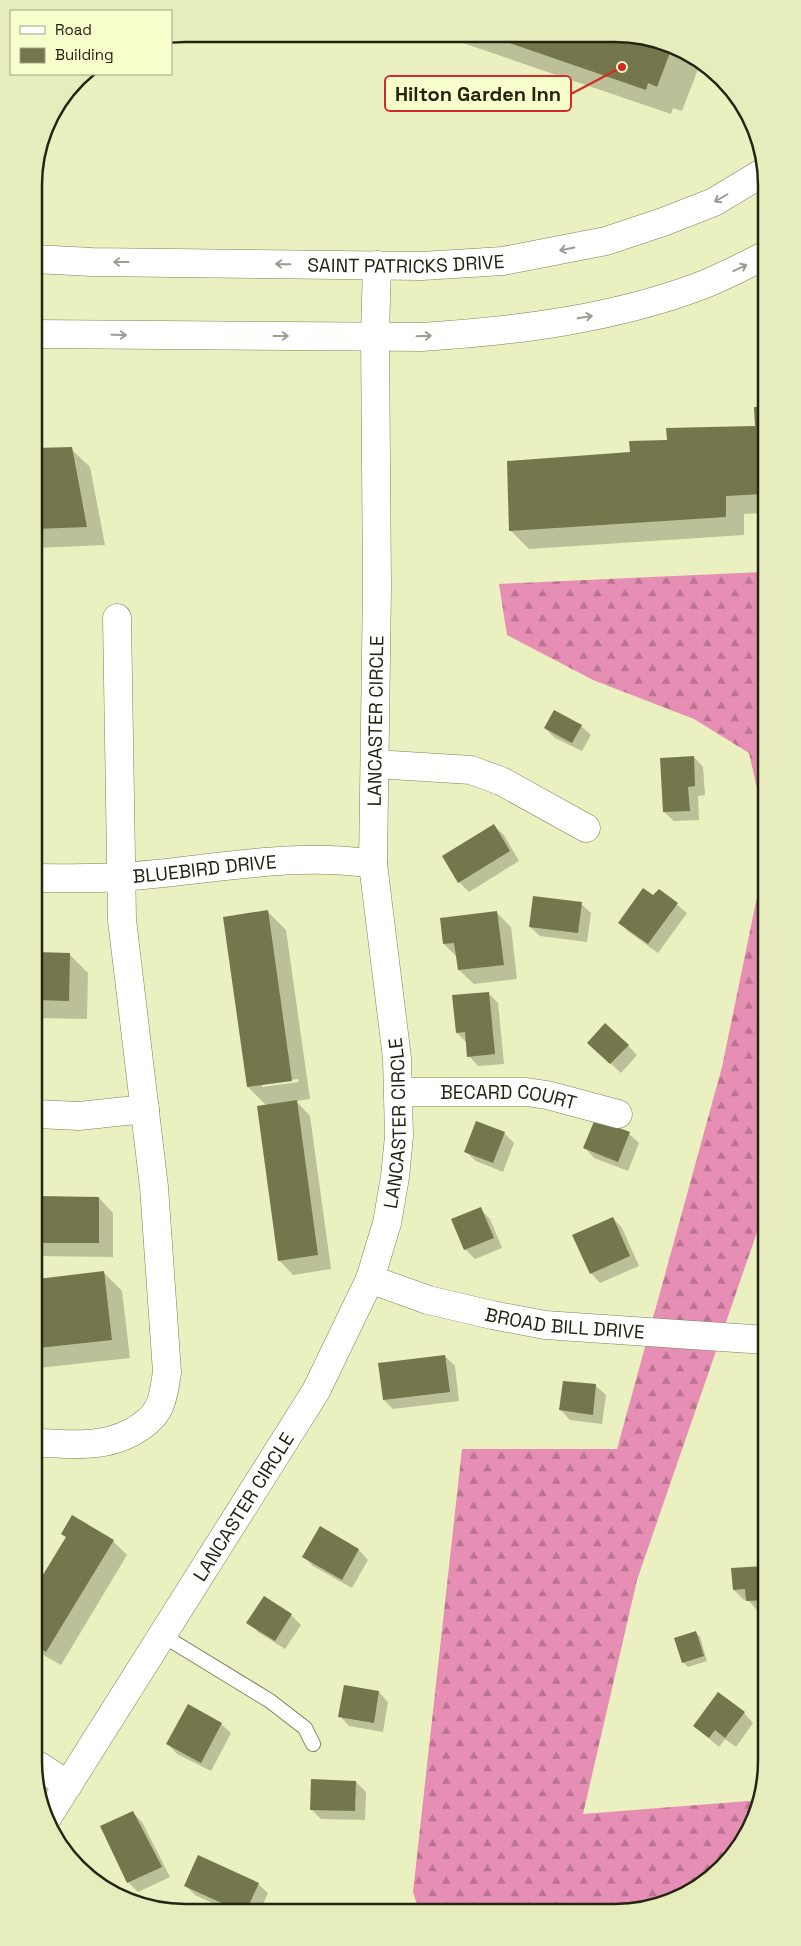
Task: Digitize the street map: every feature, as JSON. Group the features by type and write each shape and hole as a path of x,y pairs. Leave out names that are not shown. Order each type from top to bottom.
{"street":[{"name":"SAINT PATRICKS DRIVE","path":"43,260 422,266 503,261 606,241 664,222 714,202 757,176"},
{"path":"43,334 422,336 473,333 525,327 602,314 700,286 758,259"},
{"name":"LANCASTER CIRCLE","path":"52,1811 316,1391 370,1279 387,1223 396,1177 399,1136 397,1058 373,864 377,587 375,336 377,265"},
{"path":"42,1442 96,1444 138,1429 158,1409 164,1394 168,1372 154,1186 122,924 117,618"},
{"path":"375,764 472,770 501,781 586,828"},
{"name":"BLUEBIRD DRIVE","path":"43,878 120,877 267,861 348,860 373,864"},
{"name":"BECARD COURT","path":"398,1092 526,1092 547,1095 618,1114"},
{"path":"42,1114 79,1116 145,1109"},
{"name":"BROAD BILL DRIVE","path":"370,1279 428,1300 545,1325 758,1339"},
{"path":"43,1769 68,1785"}],"lane":[{"path":"162,1635 270,1701 305,1728 313,1744"}],"green space":[{"path":"758,572 758,793 749,753 694,719 593,680 507,635 499,584"},
{"path":"758,892 758,1229 637,1580 583,1814 752,1801 751,1806 744,1824 734,1840 710,1868 687,1884 670,1893 652,1899 615,1904 417,1904 413,1892 462,1449 617,1449 722,1067"}],"building":[{"path":"506,42 615,42 643,45 670,53 657,87 648,83 646,90"},
{"path":"754,407 758,407 758,494 726,496 726,517 509,531 507,461 630,452 629,441 667,440 666,428 755,426"},
{"path":"72,447 87,527 43,529 43,448"},
{"path":"554,710 582,725 572,743 544,728"},
{"path":"694,756 695,786 688,787 690,811 663,812 660,758"},
{"path":"494,824 510,851 458,883 442,856"},
{"path":"643,888 653,895 659,889 678,903 648,944 618,923"},
{"path":"533,896 582,902 578,933 529,927"},
{"path":"268,910 292,1081 247,1087 223,917"},
{"path":"497,911 504,965 458,970 454,943 443,944 440,918"},
{"path":"43,952 70,953 69,1001 42,1000"},
{"path":"489,992 495,1054 467,1057 465,1032 456,1033 452,995"},
{"path":"605,1023 629,1045 610,1064 587,1043"},
{"path":"297,1100 318,1255 278,1261 257,1106"},
{"path":"595,1119 630,1132 618,1162 583,1148"},
{"path":"476,1121 505,1132 493,1163 464,1152"},
{"path":"42,1196 99,1197 99,1243 42,1243"},
{"path":"481,1207 494,1238 464,1250 451,1219"},
{"path":"613,1217 630,1256 590,1274 572,1235"},
{"path":"104,1271 112,1340 42,1348 42,1278"},
{"path":"445,1355 450,1392 383,1400 378,1363"},
{"path":"563,1381 596,1384 593,1415 559,1410"},
{"path":"72,1515 114,1540 46,1652 42,1650 42,1576 66,1537 61,1534"},
{"path":"320,1526 359,1549 342,1580 302,1557"},
{"path":"758,1566 758,1600 746,1601 745,1589 733,1590 731,1568"},
{"path":"264,1596 292,1614 275,1641 246,1623"},
{"path":"696,1631 704,1656 682,1663 674,1638"},
{"path":"344,1685 379,1691 374,1723 338,1717"},
{"path":"718,1692 745,1712 725,1738 715,1730 709,1738 693,1726"},
{"path":"188,1704 222,1723 201,1763 166,1744"},
{"path":"311,1779 356,1781 355,1811 310,1810"},
{"path":"133,1811 162,1867 127,1883 100,1826"},
{"path":"198,1855 259,1883 249,1904 224,1904 184,1886"}],"place":[{"name":"Hilton Garden Inn","path":"622,67"}]}
